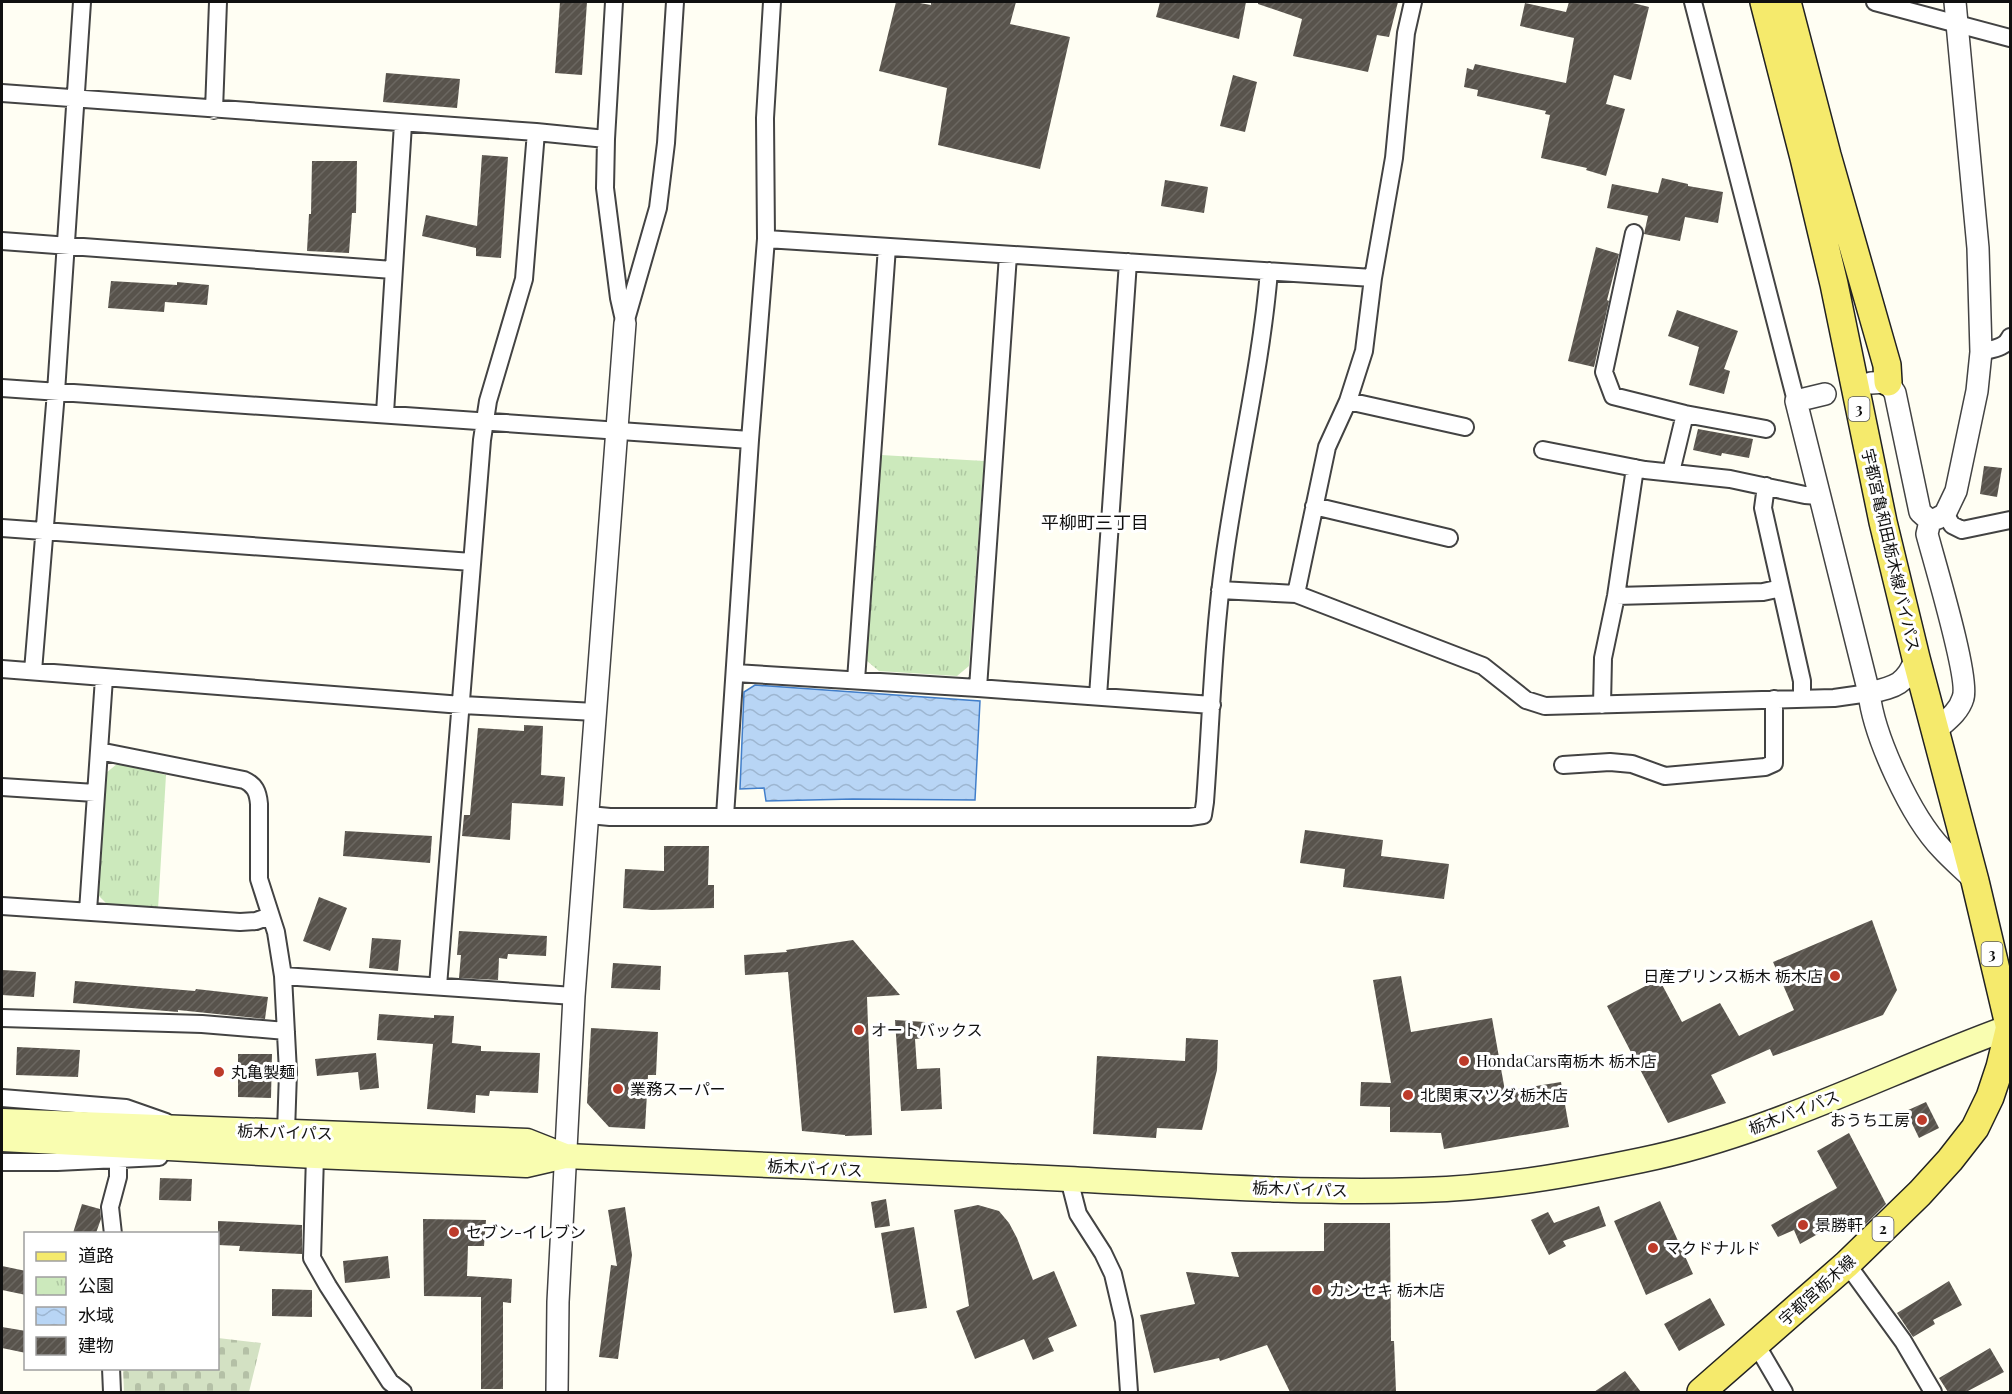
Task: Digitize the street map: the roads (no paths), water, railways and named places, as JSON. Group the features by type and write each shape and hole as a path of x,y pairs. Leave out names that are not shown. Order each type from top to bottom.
{"main road":[{"name":"宇都宮亀和田栃木線バイパス","path":"1764,2 1816,157 1834,284 1883,522 2010,1027"},
{"path":"1786,2 1816,157 1887,365 1880,383"},
{"name":"栃木バイパス","path":"2,1139 526,1165 566,1156 1326,1191 1426,1190 1507,1183 1595,1169 1648,1159 1710,1142 1791,1115 1965,1043 2010,1027"},
{"name":"宇都宮栃木線","path":"1701,1392 1847,1264 1920,1193 1950,1160 1974,1128 1990,1097 2010,1027"},
{"name":"栃木バイパス","path":"2,1121 527,1142 566,1156"}],"street":[{"path":"33,671 56,392 82,2"},
{"path":"214,110 218,2"},
{"path":"614,2 605,188 625,323"},
{"path":"557,1392 558,1302 574,996 625,323 658,207 666,143 675,2"},
{"path":"725,816 766,239 765,118 772,2"},
{"path":"1296,594 1327,447 1348,401 1364,351 1373,278 1394,158 1406,33 1413,2"},
{"path":"1693,2 1796,401 1869,693 1871,710 1881,741 1923,826 1941,849 1975,881"},
{"path":"1875,2 2010,38 2010,20"},
{"path":"1936,730 1954,714 1964,698 1964,690 1961,668 1927,534 1956,491 1977,391 1981,352 1978,248 1955,2"},
{"path":"2,93 606,139"},
{"path":"385,413 403,124"},
{"path":"438,986 484,422 488,401 524,279 536,132"},
{"path":"1634,232 1604,372 1612,396 1685,414 1766,429"},
{"path":"766,239 1373,278"},
{"path":"2,241 393,270"},
{"path":"856,680 887,247"},
{"path":"978,688 1008,255"},
{"path":"1098,696 1128,262"},
{"path":"589,815 610,817 1190,817 1203,815 1220,590 1235,484 1265,315 1269,272"},
{"path":"1981,352 1998,348 2008,342 2010,337"},
{"path":"1880,383 1895,393 1920,512 1937,517 1962,530 2010,520"},
{"path":"2,388 750,440"},
{"path":"1796,401 1825,394"},
{"path":"1348,401 1465,427"},
{"path":"1671,472 1685,414"},
{"path":"1543,450 1635,468 1730,479 1819,496"},
{"path":"1602,705 1604,658 1616,596 1635,468"},
{"path":"1766,486 1763,508 1802,681 1802,698"},
{"path":"1314,506 1449,538"},
{"path":"2,528 472,562"},
{"path":"1616,596 1763,592 1781,588"},
{"path":"1220,590 1296,594 1483,666 1526,700 1545,706 1834,698 1893,687 1908,676 1916,658"},
{"path":"2,669 462,705 596,712"},
{"path":"735,673 1212,705"},
{"path":"88,912 104,678"},
{"path":"1563,765 1610,762 1632,764 1665,776 1766,767 1774,763 1774,699"},
{"path":"99,751 244,780 251,783 258,791 259,879 276,932 283,976 288,1072 286,1132"},
{"path":"2,787 95,793"},
{"path":"2,906 240,922 256,921 270,916"},
{"path":"283,976 574,996"},
{"path":"2,1018 202,1024 286,1031"},
{"path":"2,1098 126,1108 182,1128"},
{"path":"2,1162 118,1160 158,1157 195,1149"},
{"path":"315,1156 312,1258 390,1382 403,1392"},
{"path":"113,1232 110,1207 118,1177 118,1160"},
{"path":"1069,1179 1078,1214 1103,1253 1113,1274 1124,1321 1129,1392"},
{"path":"1847,1264 1903,1341 1933,1392"},
{"path":"1756,1344 1784,1392"},
{"path":"111,1370 112,1392"}],"water":[{"path":"755,685 980,701 975,800 766,801 764,788 740,789 744,692"}],"place":[{"name":"日産プリンス栃木 栃木店","path":"1835,976"},
{"name":"オートバックス","path":"859,1030"},
{"name":"HondaCars南栃木 栃木店","path":"1464,1061"},
{"name":"丸亀製麺","path":"219,1072"},
{"name":"業務スーパー","path":"618,1089"},
{"name":"北関東マツダ 栃木店","path":"1408,1095"},
{"name":"おうち工房","path":"1922,1120"},
{"name":"景勝軒","path":"1803,1225"},
{"name":"セブン-イレブン","path":"454,1232"},
{"name":"マクドナルド","path":"1653,1248"},
{"name":"カンセキ 栃木店","path":"1317,1290"}],"district":[{"name":"平柳町三丁目","path":"1095,523"}]}
